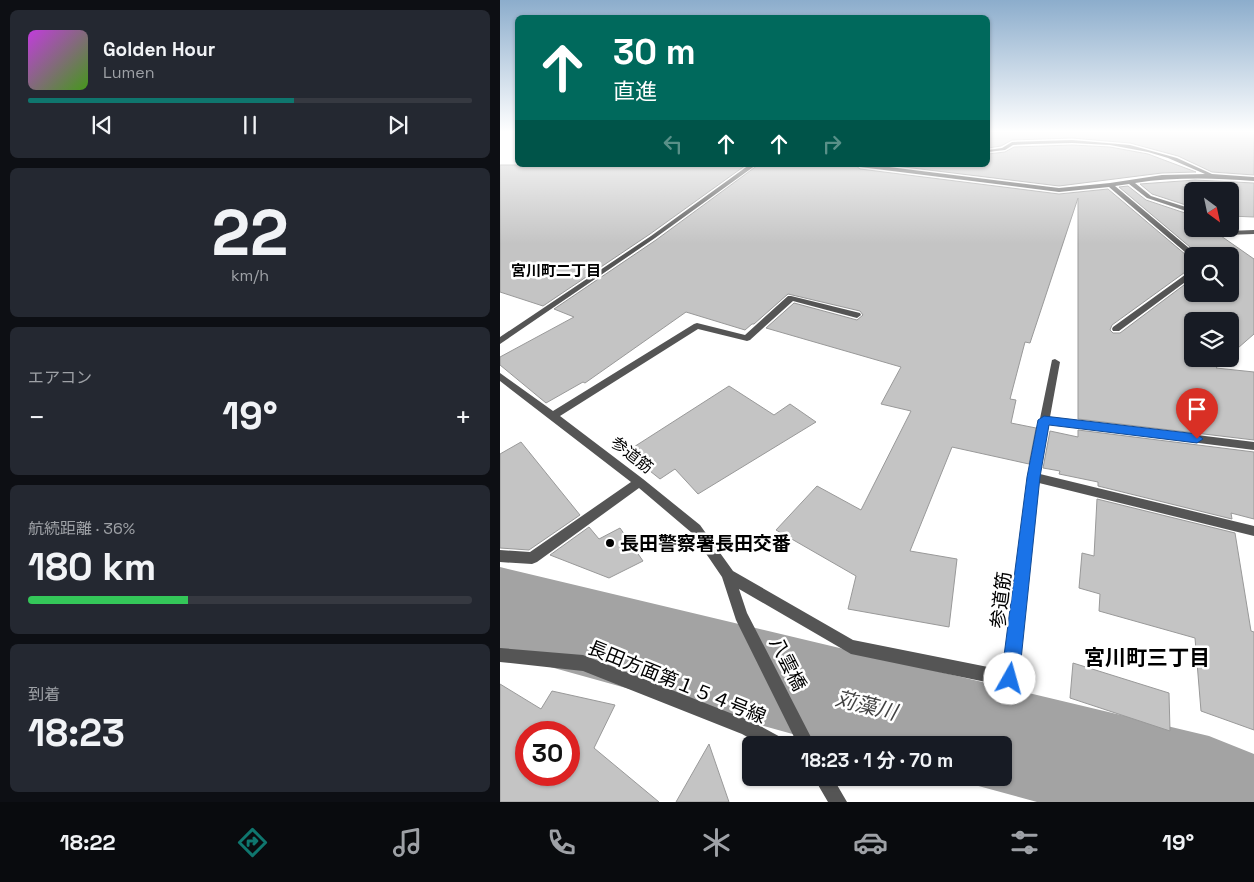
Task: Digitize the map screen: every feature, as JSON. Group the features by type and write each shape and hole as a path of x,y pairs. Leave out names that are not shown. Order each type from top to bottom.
{"street":[{"path":"500,341 653,237 747,169"},
{"path":"895,169 1059,190 1162,177 1212,176 1254,179"},
{"path":"1197,169 1212,176"},
{"path":"1130,182 1138,199 1185,247"},
{"path":"1110,185 1138,199 1184,209"},
{"path":"1239,233 1254,232"},
{"path":"1116,329 1184,280"},
{"path":"553,416 697,326 746,338 791,298 857,314"},
{"path":"1055,362 1034,477 1254,531"},
{"name":"参道筋","path":"500,376 639,482 696,529 728,575 741,615"},
{"path":"1044,420 1254,446"},
{"name":"参道筋","path":"728,575 851,648 1010,679 1034,477"},
{"path":"500,556 532,558 639,482"},
{"name":"八雲橋","path":"741,615 802,736"},
{"name":"長田方面第１５４号線","path":"500,655 584,664 748,728 762,736"},
{"path":"828,786 838,802"}],"building":[{"path":"500,169 740,169 650,234 543,306 500,292"},
{"path":"752,169 863,169 1059,194 1108,189 1184,253 1184,273 1112,325 1110,330 1113,333 1120,333 1184,285 1184,302 1239,302 1239,249 1254,259 1254,334 1239,347 1239,312 1184,312 1184,367 1217,367 1254,372 1254,440 1078,419 1078,198 1030,343 1025,342 1010,399 1016,400 1011,423 1036,428 1029,464 952,447 910,551 957,559 949,627 848,609 856,576 776,530 817,486 861,510 911,411 881,404 901,367 766,328 794,303 857,320 863,315 860,311 788,294 745,330 686,312 585,383 583,382 546,403 500,365 500,357 574,317 554,309 656,240"},
{"path":"924,169 1189,169 1196,172 1162,173 1059,186"},
{"path":"1207,169 1254,169 1254,175 1212,172"},
{"path":"1195,180 1234,182 1184,182 1184,204 1152,194 1140,184"},
{"path":"1239,182 1254,183 1254,217 1239,216"},
{"path":"1128,186 1146,200 1184,213 1184,238 1224,238 1237,247 1190,247 1119,187"},
{"path":"729,386 774,415 790,404 816,422 698,494 675,469 660,479 626,452"},
{"path":"1078,430 1254,452 1254,519 1231,513 1232,519 1098,486 1098,482 1059,474 1060,471 1043,468 1050,431 1078,437"},
{"path":"521,442 580,515 529,550 500,548 500,454"},
{"path":"1097,499 1235,533 1251,631 1254,632 1254,730 1201,711 1195,638 1099,611 1100,594 1079,588 1082,553 1094,556"},
{"name":"長田警察署長田交番","path":"589,527 599,539 620,528 643,561 609,578 550,555"},
{"path":"1073,663 1169,693 1170,731 1070,698"},
{"path":"500,684 541,709 552,691 615,705 594,748 659,802 500,802"},
{"path":"709,744 729,802 676,802"}],"waterway":[{"name":"苅藻川","path":"500,610 1209,793 1232,802"}],"place":[{"name":"長田警察署長田交番","path":"610,543"}],"district":[{"name":"宮川町二丁目","path":"556,270"},
{"name":"宮川町三丁目","path":"1147,657"}],"route":[{"path":"1010,679 1034,477 1044,420 1197,439"}]}
